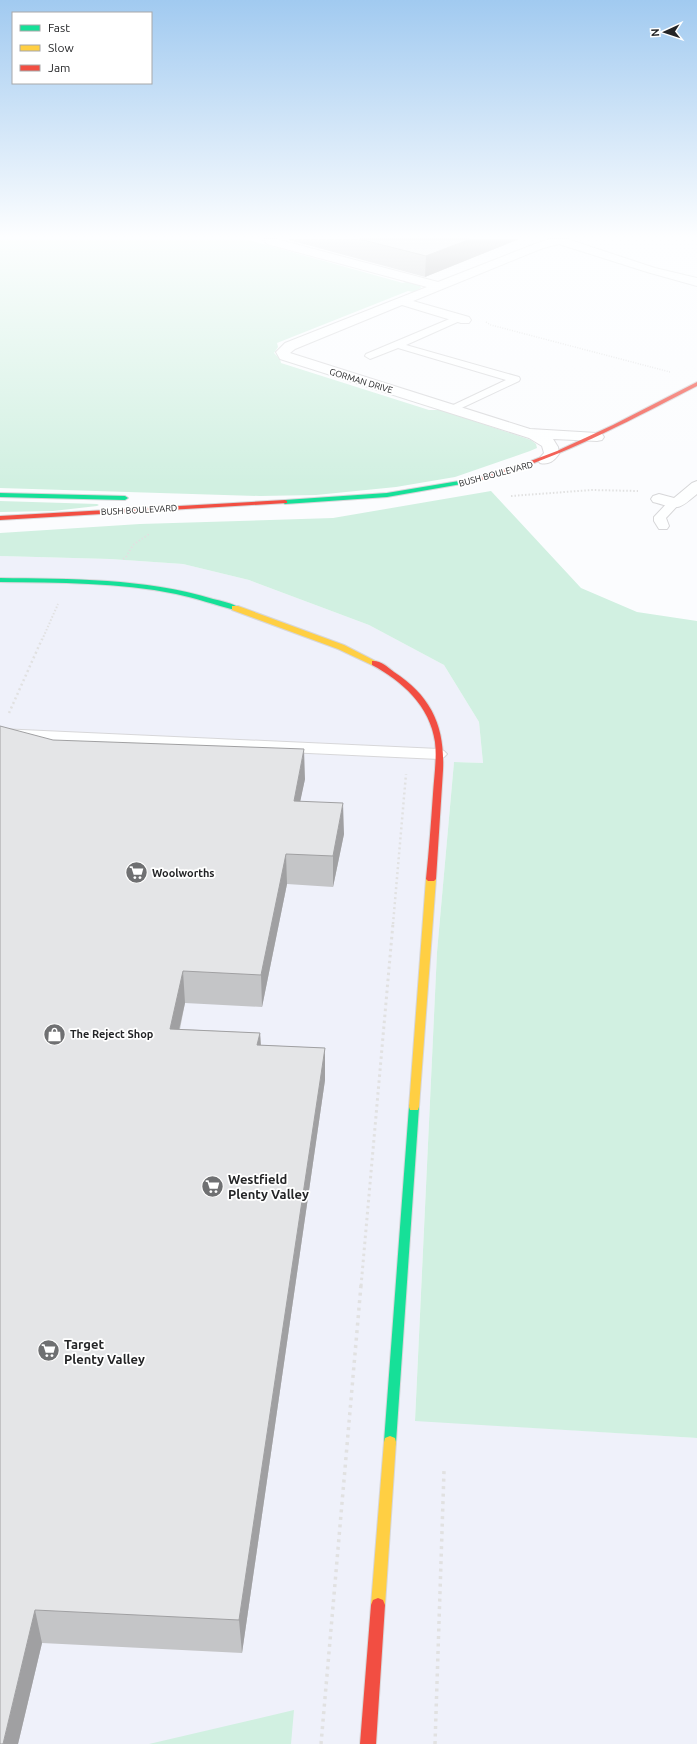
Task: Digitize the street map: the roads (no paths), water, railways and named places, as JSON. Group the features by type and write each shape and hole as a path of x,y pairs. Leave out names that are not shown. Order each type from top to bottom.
{"street":[{"name":"GORMAN DRIVE","path":"353,320 290,346 283,350 283,354 292,359 521,430"},
{"name":"BUSH BOULEVARD","path":"0,518 278,503 358,498 419,492 491,477 545,460 597,437 697,384"},
{"path":"521,430 562,436 597,437"},
{"path":"521,430 548,442 551,446 552,454 545,460"},
{"path":"676,503 697,486"},
{"name":"BUSH BOULEVARD","path":"0,495 135,498"},
{"name":"BUSH BOULEVARD","path":"166,499 278,503"},
{"path":"659,499 693,508"},
{"path":"0,580 134,584 190,594 274,622 370,660 388,670 416,695 427,708 434,722 438,735 439,754 368,1744"}],"lane":[{"path":"370,356 458,320"},
{"path":"396,345 514,380 453,410"},
{"path":"663,526 660,521 660,517 676,503"},
{"path":"0,734 439,754"}],"place":[{"name":"Woolworths","path":"136,873"},
{"name":"The Reject Shop","path":"54,1034"},
{"name":"Westfield Plenty Valley","path":"213,1186"},
{"name":"Target Plenty Valley","path":"49,1351"}]}
